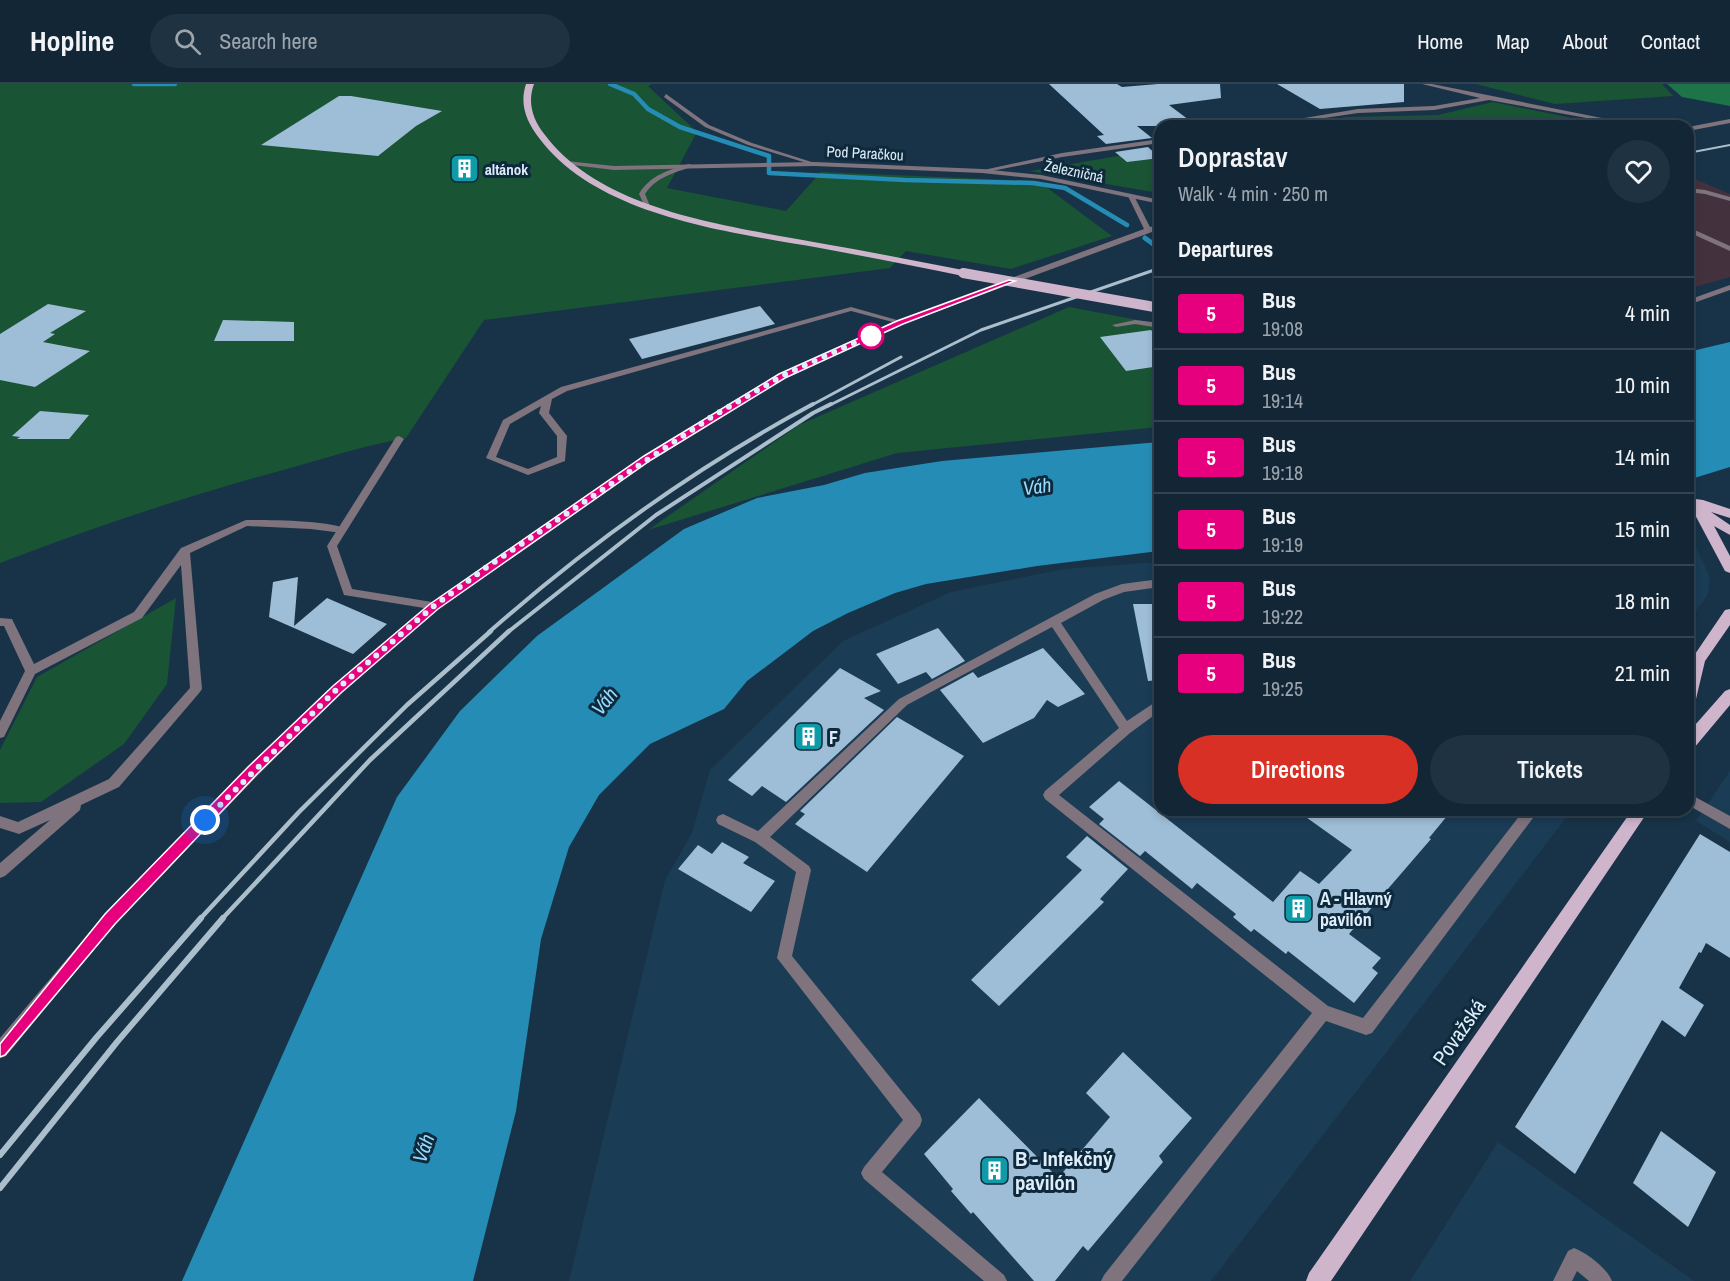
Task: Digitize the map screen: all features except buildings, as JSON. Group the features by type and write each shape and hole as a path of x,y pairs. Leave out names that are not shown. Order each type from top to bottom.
{"main road":[{"path":"530,84 527,90 529,115 539,135 566,163 596,183 647,206 723,226 963,273 1154,307"},
{"path":"1694,502 1730,507"},
{"path":"1694,502 1730,514"},
{"path":"1694,504 1730,531"},
{"path":"1694,508 1730,568"},
{"path":"1694,676 1698,660 1730,614"},
{"path":"1694,736 1730,695"},
{"name":"Považská","path":"1317,1281 1637,816"}],"street":[{"path":"1425,84 1608,120"},
{"path":"666,96 707,126 750,144 815,164"},
{"path":"1299,120 1358,111 1434,108 1492,98"},
{"path":"1694,128 1730,121"},
{"name":"Pod Paračkou","path":"566,163 614,168 815,164 982,171 1062,155 1154,142"},
{"path":"647,206 642,194 646,185 662,175 689,166"},
{"name":"Železničná","path":"982,171 1041,177 1154,201"},
{"path":"1694,191 1730,199"},
{"path":"0,1050 110,919 253,771 337,689 434,606 647,458 782,376 900,322 1154,228 1131,196"},
{"path":"1694,234 1730,249"},
{"path":"1694,301 1730,287"},
{"path":"548,398 544,413 562,436 562,459 528,472 491,458 506,422 548,398 564,389 851,309 900,322"},
{"path":"1116,326 1135,322 1154,325"},
{"path":"399,439 332,546 348,592 434,606"},
{"path":"0,733 32,671 138,615 185,551 246,523 342,530"},
{"path":"0,822 19,828 114,783 196,689 185,551"},
{"path":"760,838 903,702 1100,597 1122,588 1154,584"},
{"path":"0,622 8,622 32,671"},
{"path":"1055,623 1126,729"},
{"path":"1154,708 1126,729 1050,795 1323,1012 1366,1026 1527,816"},
{"path":"0,872 86,796"},
{"path":"1694,802 1730,823"},
{"path":"723,820 760,838 804,870 784,958 914,1120 870,1173 998,1281"},
{"path":"1110,1281 1323,1012"},
{"path":"1562,1281 1574,1257 1603,1281"}],"shaded area":[{"path":"1694,179 1730,194 1730,277 1694,287"},
{"path":"1694,544 1710,577 1708,594 1694,614"},
{"path":"1154,562 1154,816 1567,816 1211,1281 569,1281 665,880 692,833 710,770 843,641 951,592 1063,569"},
{"path":"1730,771 1730,842 1696,821"},
{"path":"1498,1142 1694,1281 1410,1281"}],"green space":[{"path":"0,84 652,84 648,86 697,132 667,188 786,211 821,172 1038,181 1112,236 1011,269 906,251 890,268 484,320 406,438 346,452 178,501 106,524 0,563"},
{"path":"1476,84 1662,84 1673,96 1555,104"},
{"path":"1667,84 1730,84 1730,106 1682,97"},
{"path":"1493,102 1582,120 1328,120 1346,117 1438,115"},
{"path":"1154,150 1154,192 1030,171"},
{"path":"1069,307 1154,323 1154,427 897,453 648,530 799,425"},
{"path":"176,598 167,684 124,744 41,802 0,803 0,750 37,677"}],"water":[{"path":"1730,342 1730,467 1694,478 1694,351"},
{"name":"Váh","path":"1154,442 1154,552 1037,566 926,584 895,593 848,613 813,631 747,681 724,709 650,744 599,795 569,847 541,939 516,1111 473,1281 182,1281 397,797 460,711 537,636 684,529 757,498 824,485 865,473 942,461"}],"waterway":[{"path":"134,84 175,84"},
{"path":"610,84 634,94 648,109 680,127 769,156 769,173 905,180 1033,183 1065,188 1127,225"},
{"path":"1145,238 1154,245"}],"railway":[{"path":"1694,152 1730,145"},
{"path":"828,406 981,330 1154,270"},
{"path":"810,406 901,357"},
{"path":"489,632 565,568 686,480 813,404"},
{"path":"508,632 656,515 813,413 831,404"},
{"path":"200,919 299,812 407,705 491,631"},
{"path":"222,919 370,760 509,631"},
{"path":"0,1155 96,1038 201,918"},
{"path":"0,1188 117,1042 223,918"}],"bus line":[{"name":"5","path":"0,1050 110,919 253,771 337,689 434,606 647,458 782,376 900,322 1012,281"}],"place":[{"name":"altánok","path":"464,169"},
{"name":"F","path":"808,737"},
{"name":"A - Hlavný pavilón","path":"1299,908"},
{"name":"B - Infekčný pavilón","path":"994,1170"}],"route":[{"path":"205,820 337,689 434,606 487,567 713,416 782,376 876,333 871,336"}]}
